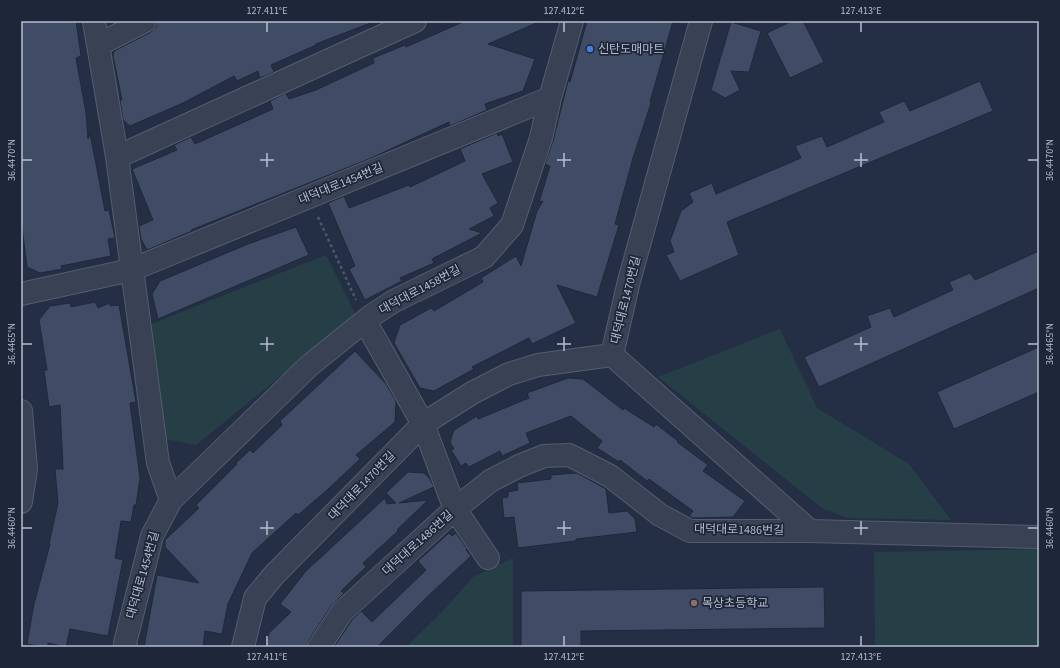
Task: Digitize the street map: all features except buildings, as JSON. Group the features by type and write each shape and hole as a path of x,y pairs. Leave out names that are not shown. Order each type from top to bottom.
{"street":[{"path":"94,21 117,157 158,463 171,500"},
{"path":"98,45 145,21"},
{"path":"117,157 415,21"},
{"name":"대덕대로1458번길","path":"171,500 310,365 394,301 484,257 512,225 541,138 550,98 572,21"},
{"name":"대덕대로1470번길","path":"243,647 255,598 274,575 423,424 472,393 509,374 538,364 612,355 629,281 701,21"},
{"name":"대덕대로1454번길","path":"21,294 131,270 550,98"},
{"path":"365,322 423,424 455,509 488,558"},
{"path":"612,355 810,531"},
{"path":"21,411 26,469 21,502"},
{"name":"대덕대로1486번길","path":"319,647 342,612 455,509 490,481 518,466 544,456 569,455 610,476 660,515 690,530 810,531 1039,537"},
{"name":"대덕대로1454번길","path":"126,647 125,643 152,536 171,500"}],"path":[{"path":"315,211 357,302"}],"green space":[{"path":"326,255 356,315 196,445 165,439 146,326"},
{"path":"780,329 817,408 909,464 951,520 847,518 822,508 658,377"},
{"path":"1039,549 1039,647 875,647 874,552"},
{"path":"513,558 513,647 406,647 442,612 473,577"}],"place":[{"name":"신탄도매마트","path":"590,49"},
{"name":"목상초등학교","path":"694,603"}]}
